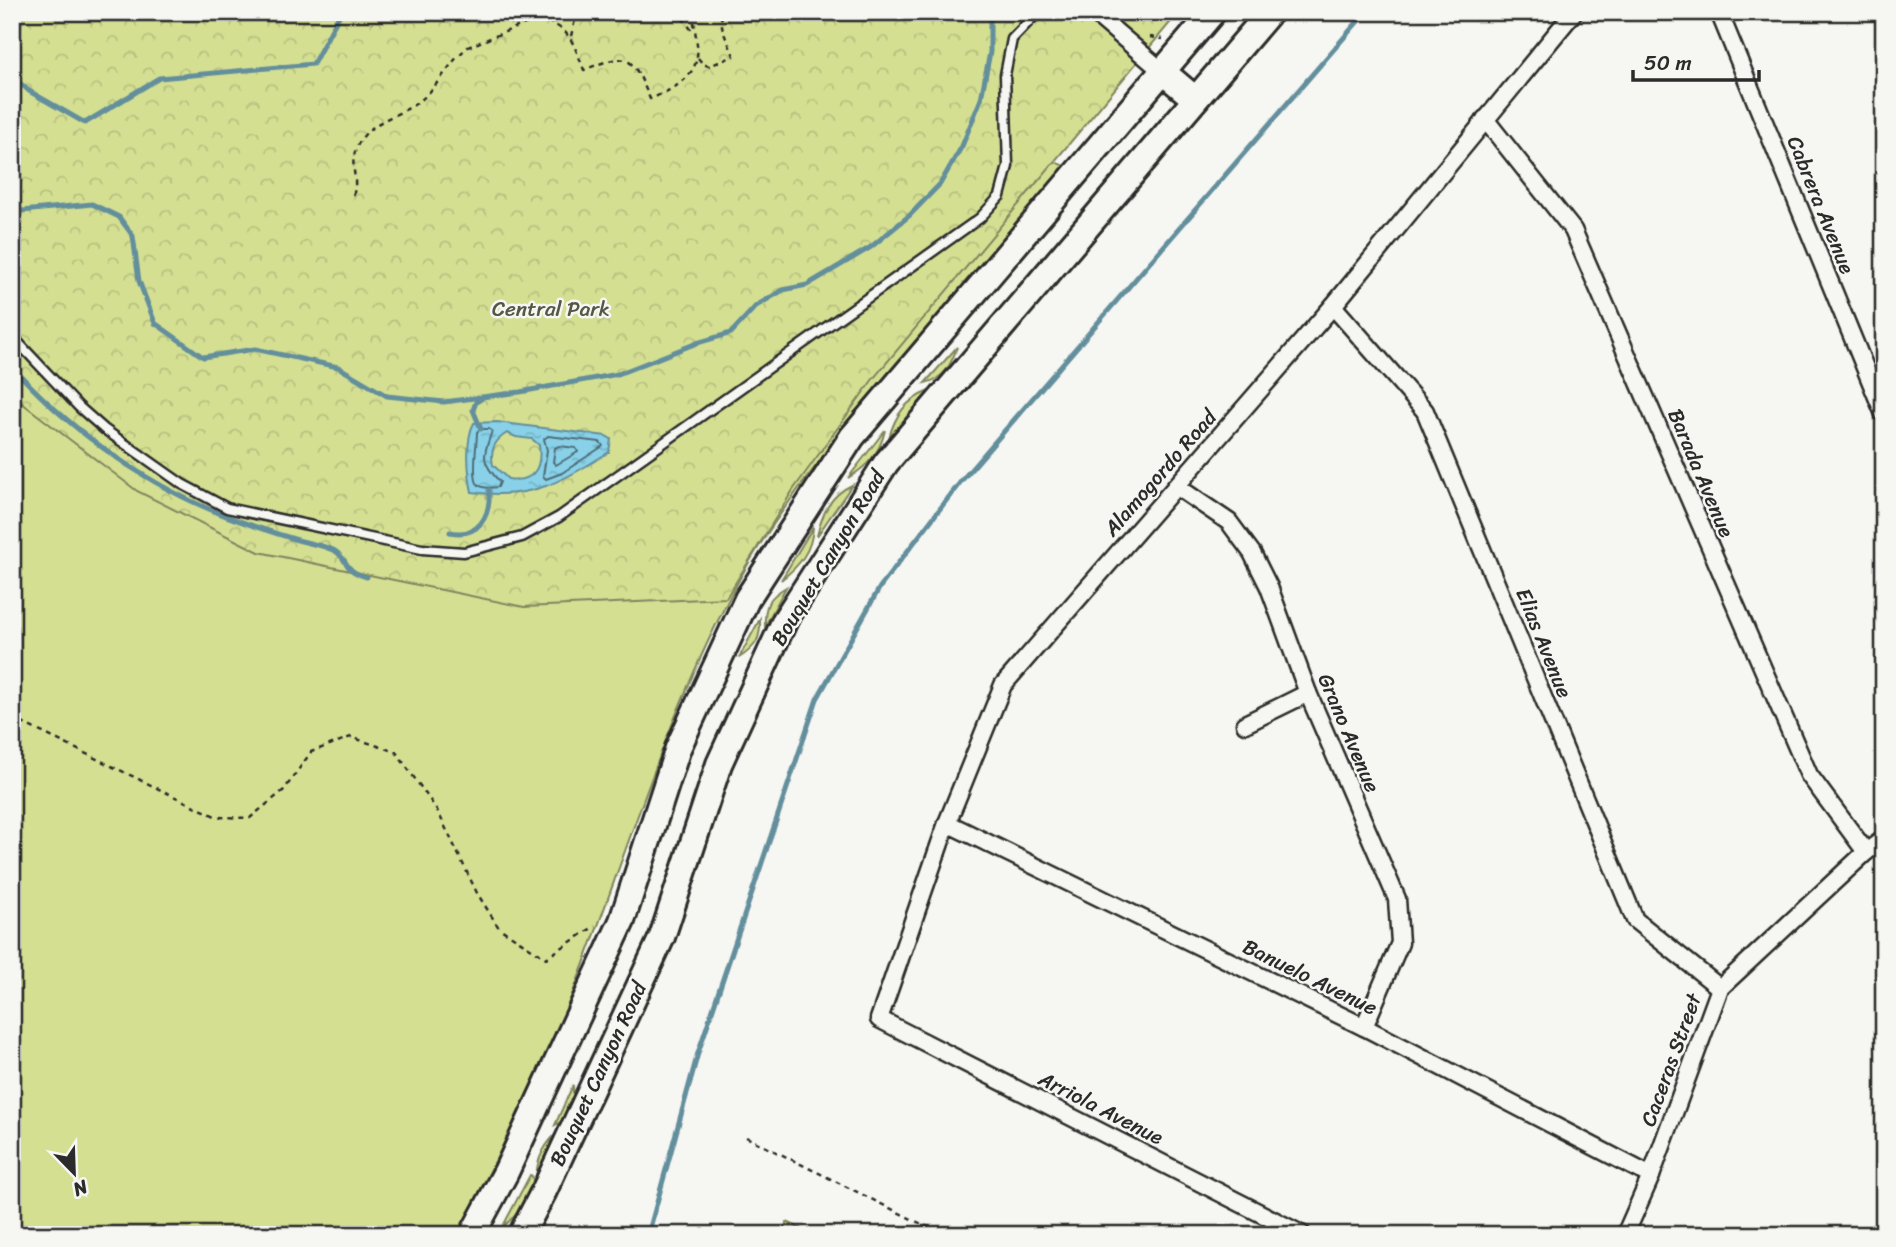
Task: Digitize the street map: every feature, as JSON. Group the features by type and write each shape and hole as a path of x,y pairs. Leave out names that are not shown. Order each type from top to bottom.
{"main road":[{"name":"Bouquet Canyon Road","path":"472,1235 506,1172 622,921 678,748 747,599 852,438 1213,12"},
{"name":"Bouquet Canyon Road","path":"521,1235 662,937 719,764 786,620 886,463 1270,12"},
{"path":"1162,71 1195,99"}],"street":[{"path":"1093,12 1162,71"},
{"name":"Alamogordo Road","path":"879,1019 947,823 1003,685 1333,306 1574,12"},
{"name":"Cabrera Avenue","path":"1719,12 1884,414"},
{"name":"Barada Avenue","path":"1485,119 1573,230 1809,775 1866,852"},
{"name":"Elias Avenue","path":"1333,306 1425,411 1635,920 1720,988"},
{"name":"Grano Avenue","path":"1176,486 1230,523 1252,554 1269,587 1308,693 1397,899 1400,943 1364,1027"},
{"path":"1245,724 1308,693"},
{"name":"Banuelo Avenue","path":"947,823 1364,1027 1651,1176"},
{"name":"Caceras Street","path":"1625,1235 1651,1176 1720,988 1866,852 1884,839"},
{"name":"Arriola Avenue","path":"879,1019 1303,1235"}],"lane":[{"path":"12,336 79,407 104,429 182,484 228,508 422,549 464,552 522,537 559,517 980,218 1000,196 1008,166 1005,75 1012,39 1038,12"}],"path":[{"path":"353,195 356,187 352,169 355,151 368,129 404,112 420,100 433,89 457,56 468,47 554,12"},
{"path":"571,37 577,12"},
{"path":"674,12 685,20 695,34"},
{"path":"538,19 553,23 566,31 584,70 610,59 626,60 638,69 650,99 679,85 694,68 698,57 694,12"},
{"path":"698,57 703,64 709,66 734,56 723,34 722,12"},
{"path":"12,718 217,817 250,818 284,790 311,752 351,737 396,752 437,810 477,893 499,928 532,951 546,958 599,924 622,921"},
{"path":"746,1137 944,1235"}],"green space":[{"path":"12,12 1020,144 1066,167 834,443 762,541 732,593 707,643 664,745 556,1034 516,1121 457,1235 12,1235"},
{"name":"Central Park","path":"12,12 1179,12 873,379 793,490 726,598 524,607 259,552 137,491 22,403 12,392"},
{"path":"957,347 946,370 925,383"},
{"path":"929,391 889,438 903,409"},
{"path":"885,430 880,446 872,458 848,478"},
{"path":"852,485 817,536 828,506 838,494"},
{"path":"813,527 810,543 803,557 781,580"},
{"path":"786,587 765,626 765,612 769,602"},
{"path":"760,619 760,632 756,642 739,658"},
{"path":"573,1085 571,1108 565,1118 555,1125"},
{"path":"563,1127 536,1181 543,1151"},
{"path":"530,1175 534,1184 529,1189 521,1210 502,1228"},
{"path":"787,1222 814,1235 781,1235"}],"water":[{"path":"497,422 606,436 611,439 609,452 561,480 529,491 511,494 472,492 468,447 474,423","holes":["507,433 532,439 539,445 540,453 534,472 517,480 508,479 493,465 492,455 499,439"]}],"waterway":[{"path":"12,76 29,91 85,123 159,78 313,64 341,12"},
{"path":"12,212 92,204 119,217 133,236 139,281 155,323 203,357 255,349 338,367 387,396 444,402 520,392 618,374 697,343 731,333 756,306 783,290 807,285 871,247 910,215 940,184 962,146 981,99 990,52 990,12"},
{"path":"648,1235 698,1053 817,699 880,587 962,480 1366,12"},
{"path":"12,366 32,388 78,429 155,482 182,497 230,517 283,536 331,549 339,554 350,569 367,577"},
{"path":"481,399 476,402 473,410 481,429"},
{"path":"450,532 468,532 481,523 488,509 489,490"}]}
